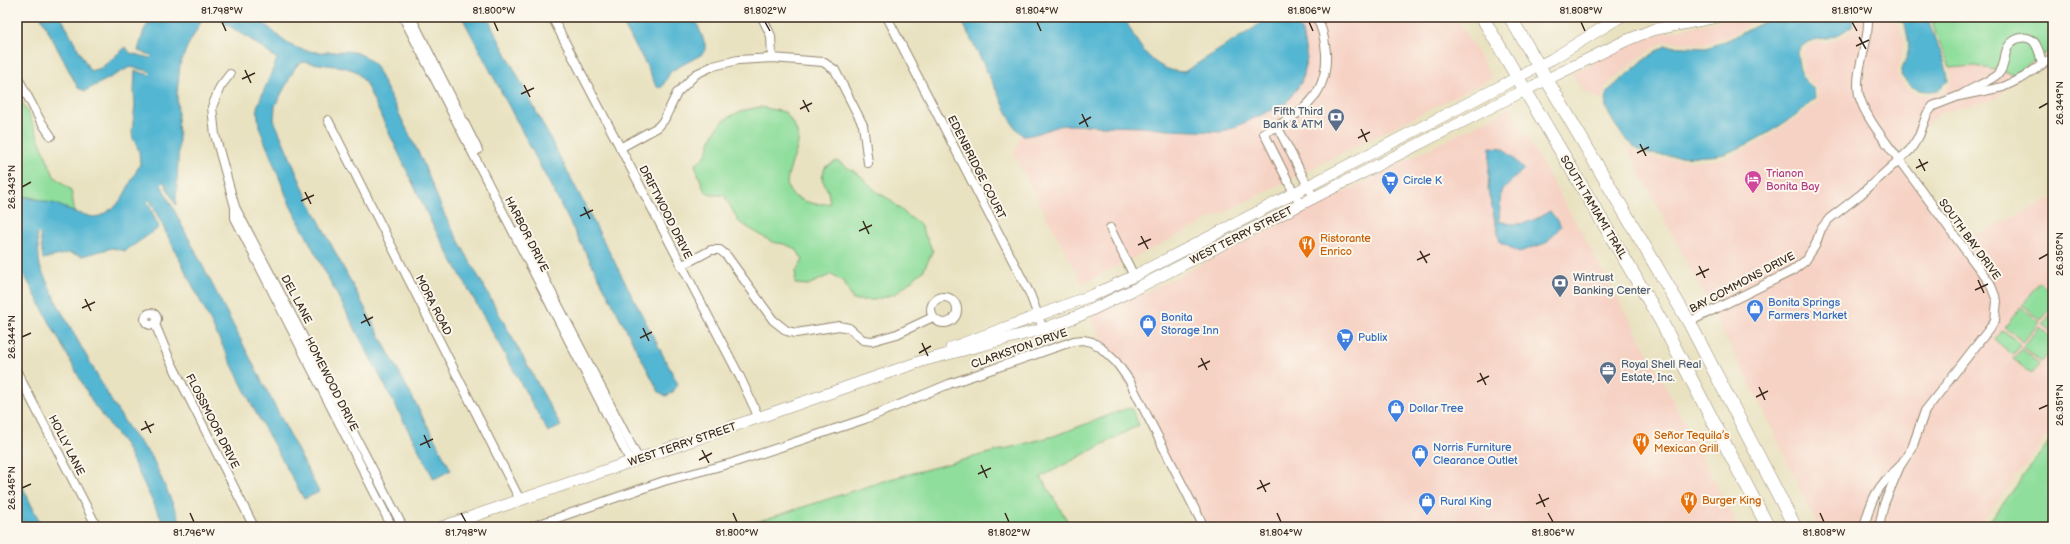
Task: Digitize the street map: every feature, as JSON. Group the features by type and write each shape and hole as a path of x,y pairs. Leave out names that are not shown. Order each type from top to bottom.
{"main road":[{"name":"SOUTH TAMIAMI TRAIL","path":"1482,17 1661,321 1768,527"},
{"path":"1510,17 1689,322 1795,527"}],"street":[{"name":"HARBOR DRIVE","path":"403,17 635,461"},
{"name":"HARBOR DRIVE","path":"411,17 635,461"},
{"name":"DRIFTWOOD DRIVE","path":"552,17 740,378 759,418"},
{"path":"762,17 771,36 772,58"},
{"name":"EDENBRIDGE COURT","path":"886,17 1027,287 1043,329"},
{"path":"1300,205 1264,133 1296,116 1313,100 1324,75 1326,62 1325,40 1316,17"},
{"name":"WEST TERRY STREET","path":"922,361 943,351 1093,295 1134,276 1518,77 1620,17"},
{"name":"WEST TERRY STREET","path":"442,527 922,361 1043,329 1081,315 1526,90 1642,34 1662,28 1718,17"},
{"name":"SOUTH BAY DRIVE","path":"1868,17 1867,43 1858,77 1860,97 1870,116 1900,160 1990,283 1997,301 1997,310 1990,328 1925,410 1912,448 1900,466 1884,504 1879,527"},
{"path":"1959,96 1997,74 2004,64 2008,48 2014,41 2021,37 2029,38 2035,43 2042,65"},
{"name":"BAY COMMONS DRIVE","path":"1689,322 1792,271 1805,261 1815,246 1821,229 1829,220 1860,195 1910,150 1919,136 1927,114 1933,106 1959,96 2003,87 2024,77 2053,57"},
{"path":"620,148 658,127 664,120 677,93 696,74 713,66 738,60 772,58 823,62 835,70 863,125 868,163"},
{"name":"DEL LANE","path":"230,74 220,87 212,107 215,135 235,207 403,527"},
{"path":"17,76 40,120 51,136"},
{"name":"MORA ROAD","path":"328,120 520,500"},
{"path":"1277,126 1314,198"},
{"name":"HOMEWOOD DRIVE","path":"235,207 234,218 392,527"},
{"path":"1110,228 1134,276"},
{"path":"681,266 711,250 720,250 727,256 773,320 787,331 796,333 840,326 849,328 863,340 872,341 897,334 933,317"},
{"name":"FLOSSMOOR DRIVE","path":"155,324 169,358 254,527"},
{"name":"CLARKSTON DRIVE","path":"531,527 664,481 744,459 876,415 949,384 1074,341 1083,340 1092,342 1108,354 1129,380 1204,527"},
{"name":"HOLLY LANE","path":"17,372 97,527"},
{"name":"SOUTH BAY DRIVE","path":"1864,527 1873,497 1887,477 1900,466"}],"shaded area":[{"path":"1292,17 1456,17 1492,78 1091,279 1083,285 1014,155 1021,134 1029,136 1060,125 1143,127 1162,130 1208,132 1233,128 1286,103 1301,83 1307,58 1307,51 1296,21"},
{"path":"1733,17 1764,17 1731,35 1705,44 1664,42 1643,55 1611,81 1604,89 1603,100 1583,91 1572,73 1644,38"},
{"path":"1856,17 1887,17 1899,25 1904,41 1897,76 1905,87 1919,95 1940,94 1947,89 1951,82 1950,68 1975,66 2015,74 2046,54 1995,99 1939,113 1896,156 1960,243 2053,198 2053,254 2049,256 2053,263 2053,428 1978,527 1818,527 1762,408 1625,143 1645,157 1705,161 1725,158 1758,143 1813,106 1818,100 1817,87 1810,83 1804,72 1801,54 1807,46 1818,42 1833,41 1854,29"},
{"path":"1510,108 1650,356 1738,527 1200,526 1091,320 1093,315 1113,309"}],"green space":[{"path":"1932,17 2053,17 2053,48 2015,74 1975,66 1950,68 1934,29"},
{"path":"17,93 29,115 54,176 71,190 75,212 35,198 17,195"},
{"path":"760,107 785,112 793,123 797,133 798,144 787,180 788,187 792,194 811,203 830,203 828,191 822,179 825,167 837,161 860,175 877,192 889,199 908,216 919,223 933,251 923,271 895,294 874,300 853,300 844,282 832,274 808,285 795,284 796,271 803,260 796,249 784,244 772,242 739,222 724,195 711,195 704,190 695,165 706,154 714,132 724,121 737,113"},
{"path":"2039,282 2053,293 2053,307 2041,320 2023,305"},
{"path":"2021,307 2040,322 2023,342 2005,327"},
{"path":"2053,313 2053,333 2042,324"},
{"path":"2039,327 2053,338 2053,348 2042,362 2023,347"},
{"path":"2003,330 2021,345 2013,355 1995,340"},
{"path":"2022,349 2040,364 2032,374 2013,359"},
{"path":"1131,407 1139,425 1041,477 1071,527 741,527 890,479 1054,436"},
{"path":"2053,436 2053,527 1986,527"}],"water":[{"path":"241,16 255,18 285,41 299,49 318,52 351,52 367,58 375,65 422,160 445,216 561,426 548,432 432,224 365,82 356,71 343,67 303,62 296,66 275,106 274,120 307,197 451,470 434,479 290,205 259,127 257,107 277,59 250,39 215,17"},
{"path":"41,17 61,17 90,71 101,68 126,47 130,53 158,60 158,73 130,67 85,91 78,88"},
{"path":"153,17 204,17 187,47 180,65 177,93 179,140 176,205 160,175 155,173 144,195 159,227 156,230 125,251 112,248 82,256 69,253 43,259 39,225 37,222 17,216 17,195 56,204 74,212 93,217 100,216 116,206 124,195 140,164 139,151 132,132 135,105 135,71 158,77 161,73 161,58 138,51 144,30"},
{"path":"462,17 487,17 678,384 673,392 666,396 659,392"},
{"path":"619,17 628,17 642,23 691,17 697,23 705,44 705,50 701,55 671,71 662,87 659,88 656,86 647,66"},
{"path":"960,17 1124,17 1146,54 1163,67 1184,72 1254,28 1267,17 1292,17 1302,32 1307,58 1301,83 1286,103 1233,128 1220,132 1168,130 1143,127 1066,125 1055,127 1029,136 1023,136 1014,126"},
{"path":"1774,17 1853,17 1852,26 1845,31 1834,36 1812,40 1801,47 1797,52 1801,73 1809,86 1814,89 1815,98 1797,114 1785,122 1746,145 1724,154 1673,156 1645,153 1639,150 1627,140 1612,120 1606,107 1607,92 1645,59 1665,46 1706,48 1728,40"},
{"path":"1894,17 1928,17 1947,73 1948,81 1939,90 1922,91 1909,84 1901,75 1909,50 1905,24"},
{"path":"1490,147 1503,148 1524,169 1501,191 1499,221 1514,224 1526,223 1550,211 1561,226 1546,243 1519,252 1500,242 1488,191"},
{"path":"157,177 319,492 304,499 255,411 147,194"},
{"path":"17,220 36,225 40,267 58,305 112,402 132,433 152,457 183,527 165,527 125,445 94,405 27,280 17,267"},
{"path":"17,475 42,527 25,527 17,511"}],"waterway":[{"path":"159,97 157,86 159,46 173,17"},
{"path":"129,207 143,196 153,185 159,172 162,154"},
{"path":"17,220 50,229 59,228"}],"place":[{"name":"Fifth Third Bank & ATM","path":"1336,132"},
{"name":"Trianon Bonita Bay","path":"1753,194"},
{"name":"Circle K","path":"1390,195"},
{"name":"Ristorante Enrico","path":"1307,259"},
{"name":"Wintrust Banking Center","path":"1560,298"},
{"name":"Bonita Springs Farmers Market","path":"1755,323"},
{"name":"Bonita Storage Inn","path":"1148,338"},
{"name":"Publix","path":"1345,352"},
{"name":"Royal Shell Real Estate, Inc.","path":"1608,385"},
{"name":"Dollar Tree","path":"1396,423"},
{"name":"Señor Tequila’s Mexican Grill","path":"1641,456"},
{"name":"Norris Furniture Clearance Outlet","path":"1420,468"},
{"name":"Burger King","path":"1689,515"},
{"name":"Rural King","path":"1427,516"}]}
